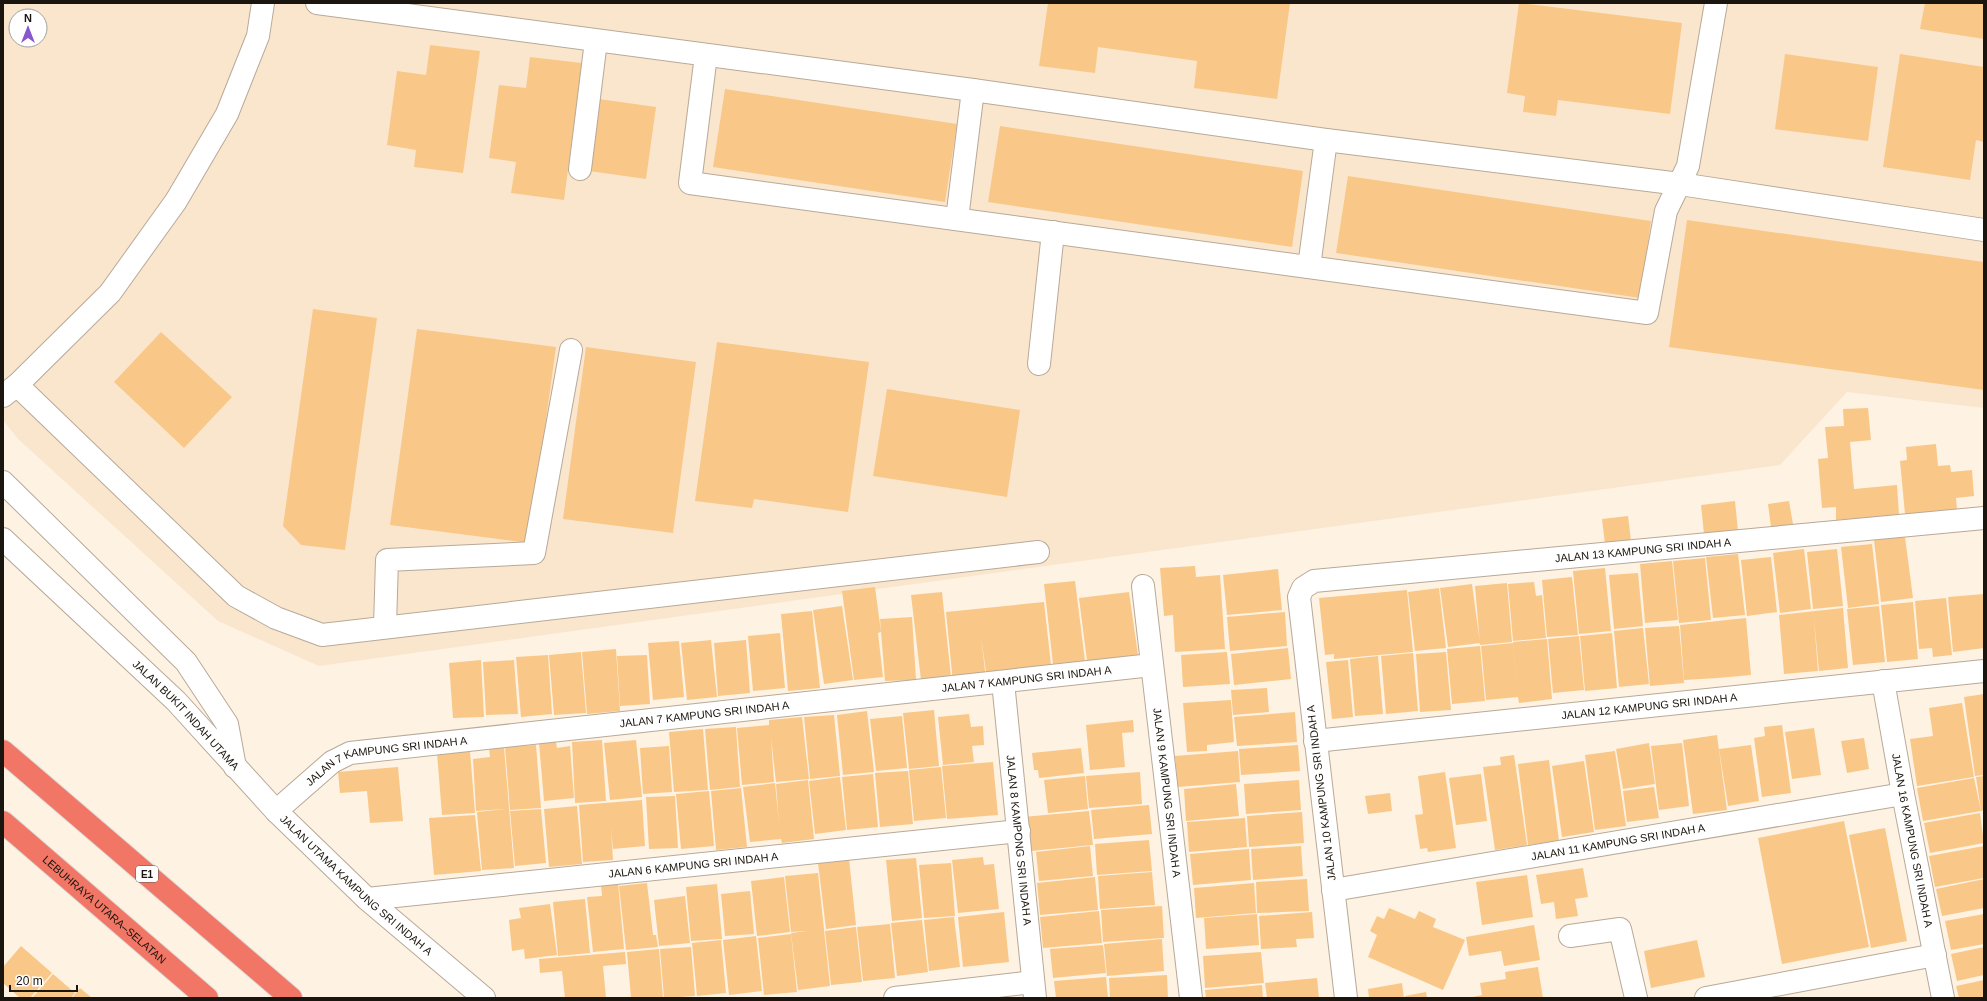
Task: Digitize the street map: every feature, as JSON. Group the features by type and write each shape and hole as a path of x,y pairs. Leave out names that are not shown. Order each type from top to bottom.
{"highway":[{"name":"E1","path":"3,751 291,998"},
{"name":"LEBUHRAYA UTARA–SELATAN","path":"3,822 207,998"}],"street":[{"path":"263,3 258,36 227,114 176,201 110,293 10,391 236,596 276,618 322,635 385,626 1038,552"},
{"path":"316,3 973,90 1326,140 1680,184 1984,230"},
{"path":"706,55 690,183 1647,313 1666,211 1688,166 1716,3"},
{"path":"580,169 596,41"},
{"path":"957,219 973,90"},
{"path":"1309,267 1326,140"},
{"path":"1039,364 1053,232"},
{"path":"385,626 387,560 534,553 571,350"},
{"name":"JALAN BUKIT INDAH UTAMA","path":"3,482 186,662 227,724 234,767"},
{"name":"JALAN 13 KAMPUNG SRI INDAH A","path":"1303,588 1314,581 1984,518"},
{"name":"JALAN BUKIT INDAH UTAMA","path":"3,539 176,701 234,767"},
{"name":"JALAN 9 KAMPUNG SRI INDAH A","path":"1143,586 1191,998"},
{"name":"JALAN 10 KAMPUNG SRI INDAH A","path":"1303,588 1299,597 1346,998"},
{"name":"JALAN 7 KAMPUNG SRI INDAH A","path":"276,811 332,762 350,754 1152,665"},
{"name":"JALAN 12 KAMPUNG SRI INDAH A","path":"1315,741 1984,671"},
{"name":"JALAN 8 KAMPONG SRI INDAH A","path":"1003,682 1034,990"},
{"name":"JALAN 16 KAMPUNG SRI INDAH A","path":"1883,682 1903,794 1943,998"},
{"name":"JALAN UTAMA KAMPUNG SRI INDAH A","path":"234,767 276,811 367,899 484,998"},
{"name":"JALAN 11 KAMPUNG SRI INDAH A","path":"1333,890 1903,794"},
{"name":"JALAN 6 KAMPUNG SRI INDAH A","path":"367,899 1019,831"},
{"path":"1570,936 1620,929 1636,998"},
{"path":"1706,998 1780,991 1935,955"},
{"path":"895,998 1034,990"}],"shaded area":[{"path":"3,3 1984,3 1984,408 1847,392 1780,465 319,666 218,621 18,439 3,420"}],"building":[{"path":"1048,3 1290,3 1277,99 1194,88 1197,61 1098,47 1095,73 1039,66"},
{"path":"1519,3 1682,23 1670,114 1558,100 1556,116 1523,112 1525,96 1507,93"},
{"path":"1925,3 1984,3 1984,39 1920,29"},
{"path":"430,45 480,51 463,173 414,167 416,150 387,145 397,71 426,75"},
{"path":"1785,54 1878,67 1868,141 1775,129"},
{"path":"1900,54 1984,67 1984,142 1976,140 1970,180 1883,167"},
{"path":"530,57 582,63 564,200 511,193 516,162 489,158 499,85 526,88"},
{"path":"725,89 957,124 945,202 713,167"},
{"path":"599,99 656,107 646,179 589,171"},
{"path":"1000,126 1303,171 1292,247 988,202"},
{"path":"1348,176 1651,221 1640,298 1336,253"},
{"path":"1687,220 1984,262 1984,390 1669,347"},
{"path":"313,309 377,318 345,550 301,545 283,526"},
{"path":"417,329 556,347 529,543 390,525"},
{"path":"161,332 232,397 184,448 114,382"},
{"path":"717,342 869,362 848,512 754,499 752,508 695,501"},
{"path":"586,347 696,362 673,533 563,519"},
{"path":"887,389 1020,410 1007,497 873,476"},
{"path":"1868,408 1871,440 1850,442 1854,489 1897,485 1899,515 1836,520 1836,507 1822,508 1818,459 1828,458 1825,427 1844,426 1843,409"},
{"path":"1936,444 1938,466 1950,465 1951,472 1972,470 1974,496 1956,498 1957,509 1905,514 1900,461 1907,460 1906,447"},
{"path":"1735,501 1738,531 1704,534 1701,505"},
{"path":"1789,501 1793,524 1771,527 1768,504"},
{"path":"1628,516 1631,541 1605,544 1602,519"},
{"path":"1905,537 1913,598 1881,602 1874,540"},
{"path":"1872,544 1879,604 1848,608 1841,547"},
{"path":"1804,549 1811,609 1780,613 1773,553"},
{"path":"1837,549 1843,606 1813,609 1807,552"},
{"path":"1738,554 1745,615 1713,618 1706,557"},
{"path":"1771,557 1777,612 1747,616 1741,560"},
{"path":"1705,558 1711,620 1679,623 1673,561"},
{"path":"1672,561 1678,620 1645,623 1640,564"},
{"path":"1195,566 1196,577 1220,575 1225,649 1175,652 1173,615 1164,616 1160,568"},
{"path":"1605,568 1611,631 1579,634 1573,571"},
{"path":"1278,569 1282,610 1227,615 1223,575"},
{"path":"1638,573 1643,626 1614,629 1609,575"},
{"path":"1572,577 1578,635 1547,637 1542,580"},
{"path":"1075,581 1085,661 1053,664 1044,584"},
{"path":"1534,582 1536,596 1542,595 1546,638 1513,641 1508,584"},
{"path":"1507,583 1512,642 1480,645 1475,586"},
{"path":"1472,584 1480,643 1448,647 1440,588"},
{"path":"875,587 881,632 878,633 883,677 854,680 842,591"},
{"path":"1439,588 1446,648 1415,651 1408,592"},
{"path":"1407,590 1413,652 1334,659 1334,654 1325,655 1319,598"},
{"path":"942,592 951,677 921,680 911,595"},
{"path":"1129,592 1138,655 1087,661 1079,598"},
{"path":"1984,594 1984,648 1953,652 1948,597"},
{"path":"1946,598 1952,655 1933,657 1932,648 1919,649 1915,601"},
{"path":"1044,602 1051,665 986,672 981,637 986,679 953,683 946,612"},
{"path":"1913,602 1918,659 1887,662 1881,605"},
{"path":"842,606 853,680 824,684 813,610"},
{"path":"1879,606 1885,662 1853,665 1847,609"},
{"path":"1843,608 1848,668 1819,671 1814,619 1818,671 1784,674 1779,615"},
{"path":"812,611 820,688 788,691 781,614"},
{"path":"1285,612 1287,646 1230,651 1227,617"},
{"path":"912,617 916,680 885,681 880,619"},
{"path":"1746,618 1751,675 1684,680 1680,625"},
{"path":"1679,626 1684,683 1650,686 1645,628"},
{"path":"1643,628 1649,684 1619,687 1614,631"},
{"path":"780,633 785,688 753,691 748,636"},
{"path":"1612,633 1617,688 1585,691 1580,636"},
{"path":"1579,636 1584,690 1553,693 1548,639"},
{"path":"1547,639 1552,699 1519,703 1518,697 1486,700 1481,646 1513,643 1518,695 1513,642"},
{"path":"711,640 717,697 687,700 681,643"},
{"path":"746,640 750,693 718,696 714,643"},
{"path":"679,641 684,697 653,700 648,643"},
{"path":"1480,646 1485,701 1452,704 1447,649"},
{"path":"1288,648 1291,679 1234,685 1231,654"},
{"path":"616,649 620,711 587,714 582,652"},
{"path":"581,652 586,713 554,715 549,655"},
{"path":"1227,652 1230,684 1183,687 1181,655"},
{"path":"1446,652 1451,710 1420,712 1416,654"},
{"path":"1413,653 1418,711 1386,714 1381,656"},
{"path":"548,655 552,714 521,717 516,657"},
{"path":"647,655 650,704 620,706 617,656"},
{"path":"1378,656 1383,714 1355,716 1350,659"},
{"path":"481,660 484,717 453,718 449,663"},
{"path":"514,660 518,714 486,715 483,662"},
{"path":"1348,660 1353,717 1332,719 1326,662"},
{"path":"1267,688 1269,712 1233,715 1231,690"},
{"path":"1984,694 1984,775 1975,776 1964,697"},
{"path":"1231,700 1234,742 1207,745 1207,751 1187,752 1183,703"},
{"path":"1962,703 1974,777 1917,786 1910,739 1933,736 1929,708"},
{"path":"934,710 939,766 909,769 903,713"},
{"path":"867,711 874,772 843,775 837,715"},
{"path":"1295,712 1297,742 1237,746 1234,717"},
{"path":"969,714 971,727 983,726 984,745 972,746 974,762 943,765 938,717"},
{"path":"834,715 840,776 810,779 804,717"},
{"path":"902,716 907,768 876,771 870,719"},
{"path":"802,717 809,779 776,782 771,738 774,782 742,785 737,728 769,725 769,720"},
{"path":"1133,720 1134,732 1122,733 1125,767 1090,770 1086,725"},
{"path":"1782,725 1791,793 1762,797 1754,738 1765,736 1764,727"},
{"path":"736,727 740,787 710,790 705,729"},
{"path":"1814,728 1821,775 1792,779 1785,732"},
{"path":"703,729 708,790 674,792 669,732"},
{"path":"1717,735 1727,810 1693,814 1683,740"},
{"path":"1864,738 1869,769 1847,773 1841,741"},
{"path":"602,740 606,801 575,803 572,742"},
{"path":"636,740 642,797 610,800 604,743"},
{"path":"556,742 557,748 570,746 574,798 544,801 539,743"},
{"path":"1649,743 1655,784 1623,789 1616,749"},
{"path":"1682,743 1689,806 1659,810 1651,746"},
{"path":"536,745 541,808 510,810 505,747"},
{"path":"1298,745 1300,771 1241,775 1239,749"},
{"path":"1751,745 1759,801 1728,806 1719,749"},
{"path":"669,746 672,792 643,794 640,748"},
{"path":"504,747 514,868 482,870 477,812 505,809 476,811 473,759 490,757 489,748"},
{"path":"1081,748 1084,773 1039,778 1038,770 1034,770 1032,753"},
{"path":"470,751 475,813 442,815 437,753"},
{"path":"1238,751 1240,782 1178,787 1175,756"},
{"path":"1615,751 1626,826 1595,830 1585,755"},
{"path":"1514,755 1527,845 1495,850 1483,767 1501,765 1500,757"},
{"path":"1549,760 1559,841 1528,845 1518,764"},
{"path":"1584,761 1594,832 1562,837 1552,766"},
{"path":"993,762 998,815 947,819 942,766"},
{"path":"398,767 403,821 370,823 367,791 340,793 338,772"},
{"path":"941,767 946,818 914,821 909,770"},
{"path":"908,771 913,824 880,827 875,773"},
{"path":"1140,772 1142,804 1089,808 1086,776"},
{"path":"1445,772 1456,848 1428,852 1427,848 1420,849 1415,815 1423,814 1418,776"},
{"path":"873,774 878,827 847,830 842,777"},
{"path":"1481,774 1487,821 1456,825 1449,778"},
{"path":"1085,776 1088,809 1048,813 1044,780"},
{"path":"1984,776 1984,810 1981,811 1976,777"},
{"path":"840,777 846,830 815,834 809,781"},
{"path":"1974,778 1981,811 1923,821 1917,788"},
{"path":"808,780 814,839 782,843 781,839 750,842 743,787 775,783 779,823 776,784"},
{"path":"1299,780 1301,810 1246,814 1244,784"},
{"path":"1236,784 1239,816 1186,821 1184,789"},
{"path":"1654,787 1659,818 1627,822 1623,791"},
{"path":"741,788 747,847 716,850 711,791"},
{"path":"709,791 714,846 681,849 676,794"},
{"path":"1390,793 1392,811 1368,814 1365,796"},
{"path":"675,796 678,848 649,849 646,797"},
{"path":"642,800 645,846 613,849 611,828 613,860 583,862 579,805"},
{"path":"1149,805 1152,834 1094,839 1091,810"},
{"path":"577,806 582,864 549,867 544,809"},
{"path":"541,809 546,863 515,866 510,811"},
{"path":"1089,811 1093,845 1031,851 1030,833 1024,834 1023,817"},
{"path":"1302,812 1304,843 1249,847 1247,816"},
{"path":"1980,813 1984,843 1930,853 1924,823"},
{"path":"475,815 481,871 434,875 429,818"},
{"path":"1245,818 1247,847 1189,852 1187,822"},
{"path":"1844,821 1869,947 1782,964 1758,838"},
{"path":"1885,828 1907,941 1871,948 1849,835"},
{"path":"1149,840 1152,871 1097,875 1095,844"},
{"path":"1090,846 1093,876 1039,881 1036,852"},
{"path":"1301,846 1303,876 1253,880 1251,849"},
{"path":"1984,846 1984,878 1935,887 1929,856"},
{"path":"1249,849 1251,880 1193,885 1190,854"},
{"path":"983,857 984,865 994,864 999,909 958,913 952,860"},
{"path":"916,858 922,918 892,921 886,860"},
{"path":"849,859 856,925 826,929 818,863"},
{"path":"951,863 955,916 924,918 919,865"},
{"path":"1583,868 1588,897 1575,899 1578,916 1556,919 1554,902 1541,904 1536,875"},
{"path":"1152,872 1155,905 1100,909 1098,876"},
{"path":"818,873 830,986 798,990 791,933 807,931 791,932 785,876"},
{"path":"1527,875 1533,917 1482,925 1476,882"},
{"path":"784,877 790,932 757,936 751,881"},
{"path":"1095,877 1098,910 1040,915 1037,883"},
{"path":"1307,879 1309,911 1257,913 1256,882"},
{"path":"1984,879 1984,908 1942,916 1936,889"},
{"path":"618,882 624,949 593,952 587,897 602,896 601,884"},
{"path":"647,883 653,935 656,935 658,947 626,950 619,886"},
{"path":"1254,883 1256,913 1196,918 1194,888"},
{"path":"717,884 722,939 691,941 686,887"},
{"path":"750,891 754,934 725,936 721,894"},
{"path":"685,896 690,943 659,946 654,900"},
{"path":"585,899 590,953 558,956 553,902"},
{"path":"550,904 557,955 525,959 524,949 512,951 509,920 521,918 519,908"},
{"path":"1162,906 1164,938 1103,942 1101,910"},
{"path":"1389,908 1415,919 1419,911 1436,919 1433,927 1465,940 1443,990 1368,957 1377,935 1370,931 1377,916 1384,919"},
{"path":"1099,911 1102,943 1043,948 1040,917"},
{"path":"1004,912 1009,962 963,967 958,917"},
{"path":"1312,912 1314,938 1296,939 1297,947 1261,949 1259,916"},
{"path":"1257,914 1259,945 1206,949 1204,918"},
{"path":"1984,914 1984,944 1951,950 1945,921"},
{"path":"954,917 960,967 929,971 924,920"},
{"path":"922,920 928,972 897,976 891,923"},
{"path":"890,924 895,978 863,981 857,927"},
{"path":"1534,925 1540,960 1504,966 1501,951 1469,956 1466,937"},
{"path":"856,927 862,982 831,985 825,931"},
{"path":"791,934 797,992 764,995 758,938"},
{"path":"756,936 762,991 729,995 723,940"},
{"path":"1162,939 1164,971 1107,976 1104,944"},
{"path":"721,940 726,993 697,996 692,943"},
{"path":"1697,940 1705,977 1651,988 1644,951"},
{"path":"1103,945 1106,973 1053,978 1050,949"},
{"path":"21,946 52,973 30,998 20,998 3,983 3,967"},
{"path":"691,947 695,996 664,998 660,949"},
{"path":"1984,947 1984,975 1957,981 1951,954"},
{"path":"659,949 663,998 631,998 627,952"},
{"path":"625,952 626,964 603,966 606,998 565,998 562,971 540,973 539,959"},
{"path":"1261,952 1264,983 1205,988 1203,956"},
{"path":"1538,967 1543,998 1468,998 1482,995 1480,983 1506,979 1505,972"},
{"path":"53,974 75,993 71,998 32,998"},
{"path":"1167,975 1168,998 1110,998 1109,978"},
{"path":"1106,977 1108,998 1056,998 1054,981"},
{"path":"1317,978 1319,998 1267,998 1265,983"},
{"path":"1984,980 1984,998 1959,998 1956,986"},
{"path":"1402,983 1404,998 1369,998 1368,989"},
{"path":"1262,985 1263,998 1206,998 1205,990"},
{"path":"80,988 92,998 72,998"},
{"path":"1426,992 1427,998 1406,998 1405,996"}]}
